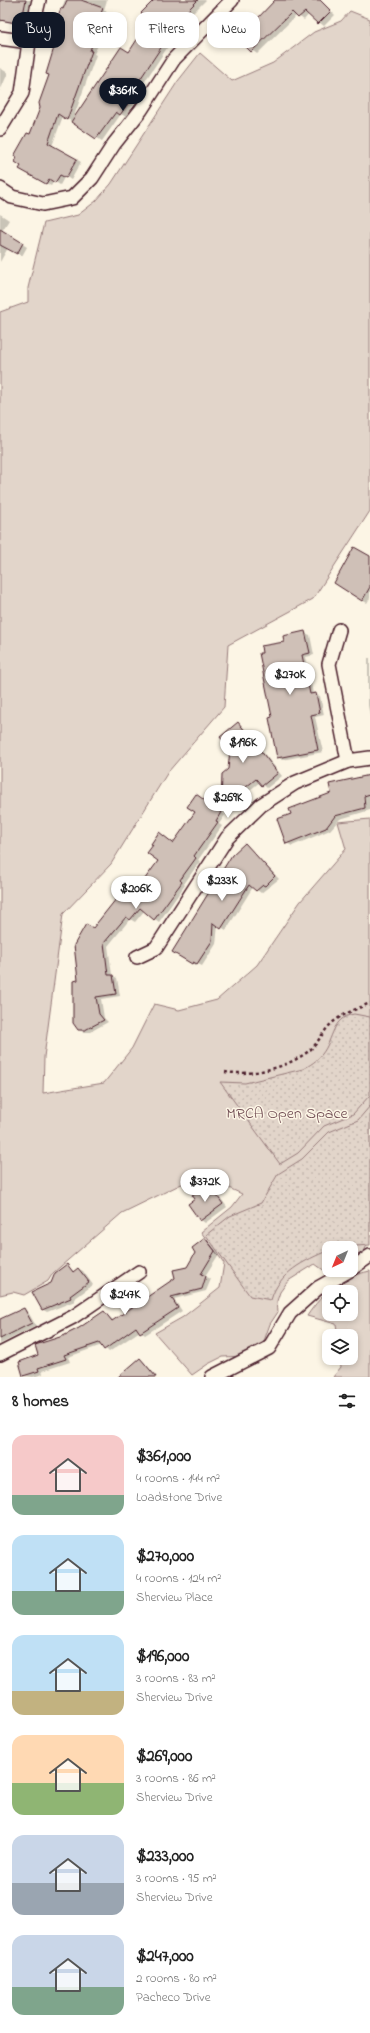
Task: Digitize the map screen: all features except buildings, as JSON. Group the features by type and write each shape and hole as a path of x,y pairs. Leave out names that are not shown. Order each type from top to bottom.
{"street":[{"path":"36,12 39,0"},
{"path":"0,189 12,197 43,204 72,198 92,178 114,144 141,110 174,59 232,0"},
{"path":"0,38 12,40"},
{"path":"0,129 22,93 27,48"},
{"path":"339,630 329,664 348,761"},
{"path":"137,957 156,948 227,838 261,805 295,783 348,761 370,758"},
{"path":"358,1264 370,1256"},
{"path":"0,1354 73,1317 139,1272"},
{"path":"212,1377 269,1348 290,1313 318,1288 338,1277"}],"path":[{"path":"226,1072 250,1073 280,1066 298,1059 317,1044 325,1030 332,1023 370,1003"}],"green space":[{"path":"350,11 370,19 370,511 313,599 228,645 224,707 168,772 111,864 63,914 44,1057 43,1093 104,1083 132,1048 154,1004 179,1010 217,1000 257,965 300,902 346,849 338,822 370,819 370,1237 364,1252 358,1256 358,1241 322,1241 322,1269 315,1264 288,1281 280,1292 277,1301 278,1312 270,1324 264,1341 257,1350 246,1356 222,1357 208,1364 192,1375 155,1333 183,1317 220,1288 224,1263 201,1232 232,1207 242,1194 200,1175 122,1213 53,1273 48,1281 24,1295 13,1292 0,1295 0,312 28,302 28,288 44,223 78,215 96,201 111,184 178,81 200,53 232,81 273,63 314,32 341,21"},
{"name":"MRCA Open Space","path":"354,1014 370,1017 370,1095 353,1114 324,1126 298,1153 280,1164 220,1082 245,1083 303,1069 316,1061 322,1054 337,1024 347,1016"},
{"name":"MRCA Open Space","path":"370,1106 370,1245 358,1246 358,1241 322,1241 322,1254 302,1263 286,1275 275,1290 271,1300 250,1296 206,1235 230,1216 261,1203 278,1174 302,1159 329,1132 358,1120"},
{"path":"370,1271 370,1377 333,1377 341,1367 341,1365 358,1365 358,1329 337,1329 336,1324 325,1321 358,1321 358,1285 337,1285 350,1277 358,1277 358,1275"},
{"path":"322,1298 322,1320 307,1316 313,1307"}]}
